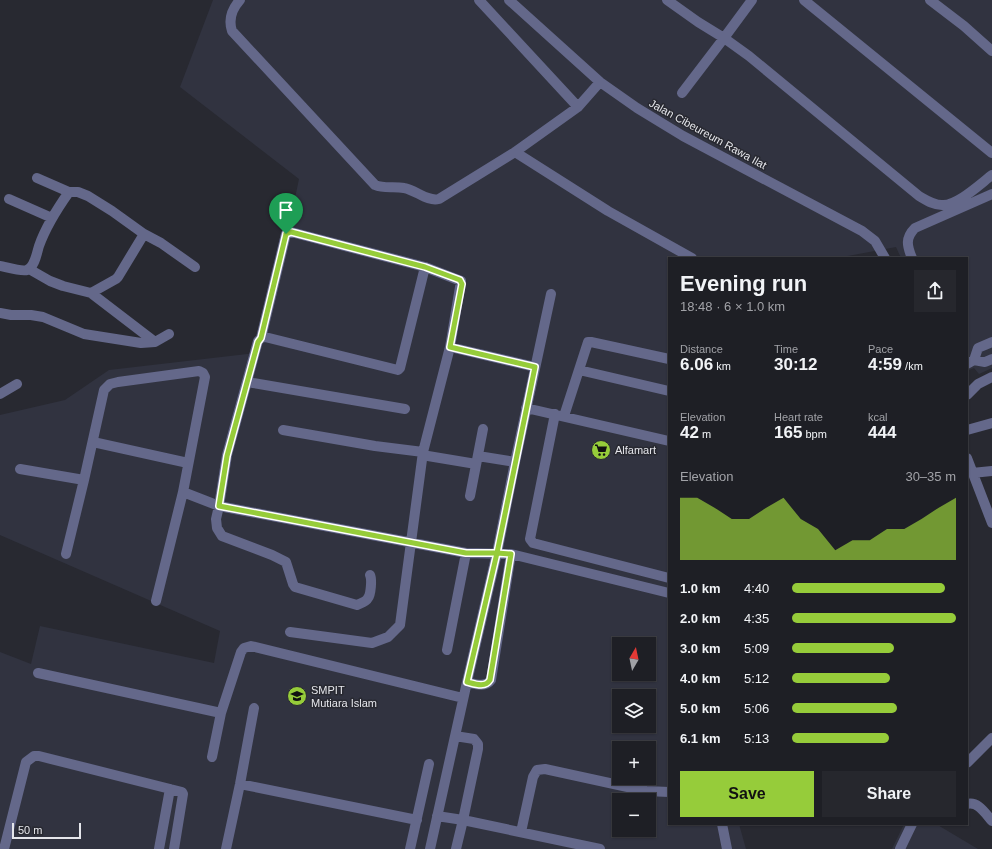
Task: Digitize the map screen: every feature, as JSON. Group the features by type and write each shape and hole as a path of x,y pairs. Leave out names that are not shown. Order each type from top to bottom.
{"street":[{"path":"240,0 232,11 230,25 232,31 375,185 380,187 404,188 435,200 439,199 515,152 578,107 600,82"},
{"path":"479,0 578,107"},
{"name":"Jalan Cibeureum Rawa Ilat","path":"509,0 600,82 637,108 683,136 862,231 875,242 885,257"},
{"path":"668,0 749,56 918,196 930,202 942,205 953,203 992,175"},
{"path":"682,93 752,0"},
{"path":"804,0 992,153"},
{"path":"930,0 964,26 992,51"},
{"path":"515,152 608,211 690,257"},
{"path":"37,178 69,192 78,192 88,196 195,267"},
{"path":"0,266 23,271 29,269 33,265 42,238 52,218 69,192"},
{"path":"912,257 907,242 908,237 915,228 992,194"},
{"path":"9,199 52,218"},
{"path":"290,632 372,643 388,637 400,625 423,453 450,347 461,281 425,267 291,232 286,234 261,338 258,342 227,456 216,519 217,528 222,536 286,562 295,587 357,605 368,599 372,580 370,575"},
{"path":"91,293 116,279 144,234"},
{"path":"261,338 265,337 398,370 400,368 425,267"},
{"path":"29,269 50,281 91,293 155,342"},
{"path":"430,849 497,553 526,408 551,294"},
{"path":"0,313 11,315 43,316 77,331 93,336 141,343 155,342 168,334"},
{"path":"668,359 590,342 586,345 579,370 560,415 530,539 533,543 668,578"},
{"path":"992,342 978,348 970,362 985,362 992,359"},
{"path":"450,347 535,367"},
{"path":"579,370 668,391"},
{"path":"66,554 104,390 110,384 199,371 203,373 205,377 183,492 156,602"},
{"path":"968,394 978,384 992,377"},
{"path":"247,382 405,409"},
{"path":"0,394 17,384"},
{"path":"526,408 668,441"},
{"path":"968,430 992,422"},
{"path":"470,496 483,429"},
{"path":"282,430 423,453 477,460 515,462"},
{"path":"93,442 188,463"},
{"path":"968,461 992,522"},
{"path":"20,469 84,480"},
{"path":"972,473 992,471"},
{"path":"183,492 219,506 412,544 466,553 511,554 668,593"},
{"path":"447,650 466,553"},
{"path":"467,682 484,685 488,684 490,680 511,554"},
{"path":"212,757 221,713 241,652 244,648 251,646 463,698"},
{"path":"38,673 221,713"},
{"path":"226,849 254,708"},
{"path":"455,736 474,740 478,744 456,849"},
{"path":"968,762 992,738"},
{"path":"4,849 26,762 34,756 180,791 183,794 174,849"},
{"path":"410,849 428,764"},
{"path":"521,832 533,777 537,770 545,769 646,791 668,792"},
{"path":"240,784 417,820"},
{"path":"159,849 170,789"},
{"path":"968,804 972,803 977,805 992,821"},
{"path":"437,816 463,820 600,849"},
{"path":"722,825 727,849"},
{"path":"900,849 912,825"}],"shaded area":[{"path":"213,0 992,0 992,368 979,374 974,368 968,371 968,257 901,257 896,247 842,257 668,257 668,825 739,825 746,849 0,849 0,652 31,664 40,626 214,663 220,631 0,535 0,415 65,400 109,370 256,353 290,222 299,179 180,87"},
{"path":"904,825 938,825 978,849 892,849"}],"place":[{"name":"Alfamart","path":"601,450"},
{"name":"SMPIT Mutiara Islam","path":"297,696"}],"route":[{"path":"286,234 261,338 258,342 227,456 219,506 412,544 466,553 497,553 511,554 490,680 488,684 484,685 467,682 497,553 535,367 450,347 462,284 460,280 425,267 291,232 286,234"}]}
